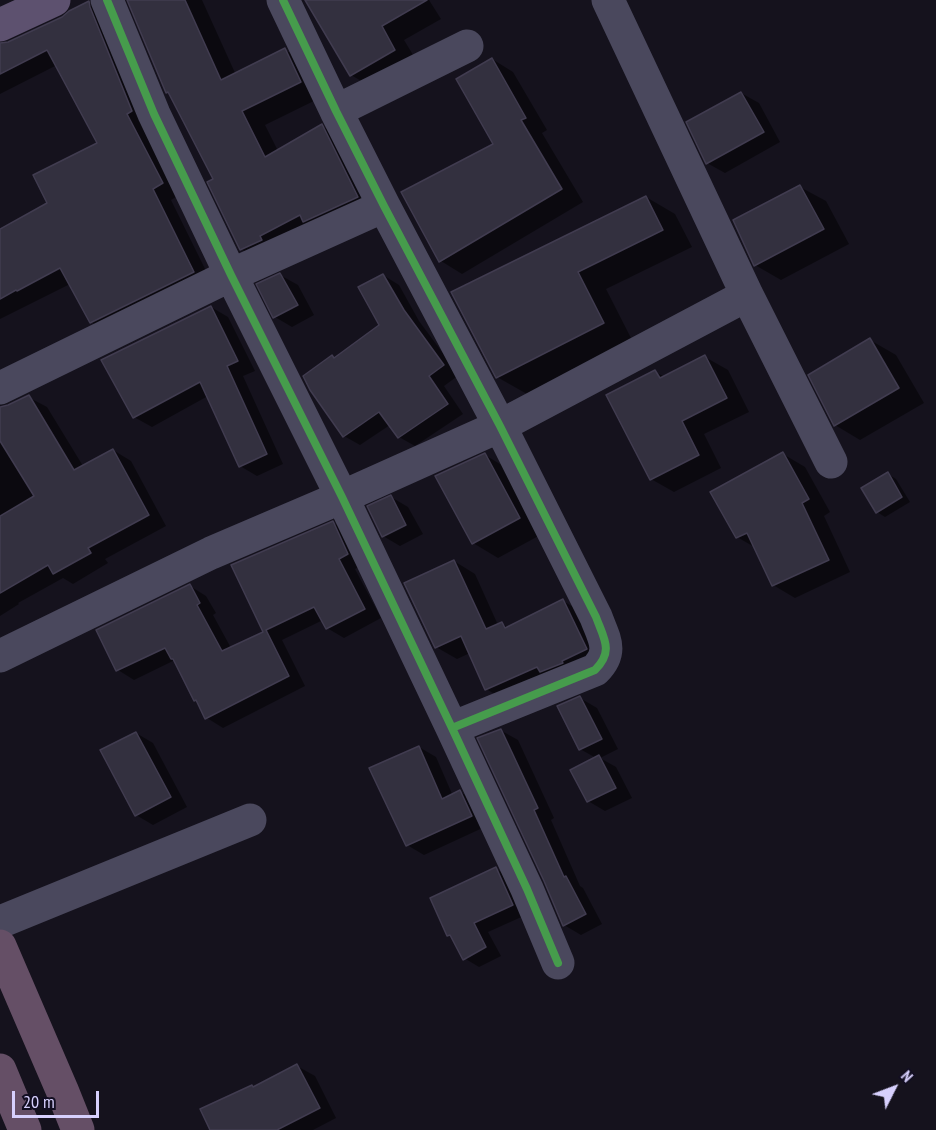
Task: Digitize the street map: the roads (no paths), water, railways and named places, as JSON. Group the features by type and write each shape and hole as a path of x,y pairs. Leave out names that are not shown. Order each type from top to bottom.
{"highway":[{"path":"0,946 78,1130"},
{"path":"0,1070 25,1130"}],"main road":[{"path":"0,25 54,0"}],"street":[{"path":"107,0 154,114 231,275 342,497 452,728 527,889 558,963"},
{"path":"283,0 384,206 500,426 596,617 606,646 606,656 595,670 452,728"},
{"path":"608,0 747,296 831,462"},
{"path":"336,111 467,46"},
{"path":"0,388 231,275 384,206"},
{"path":"0,657 211,553 500,426 747,296"},
{"path":"0,922 250,820"}]}
